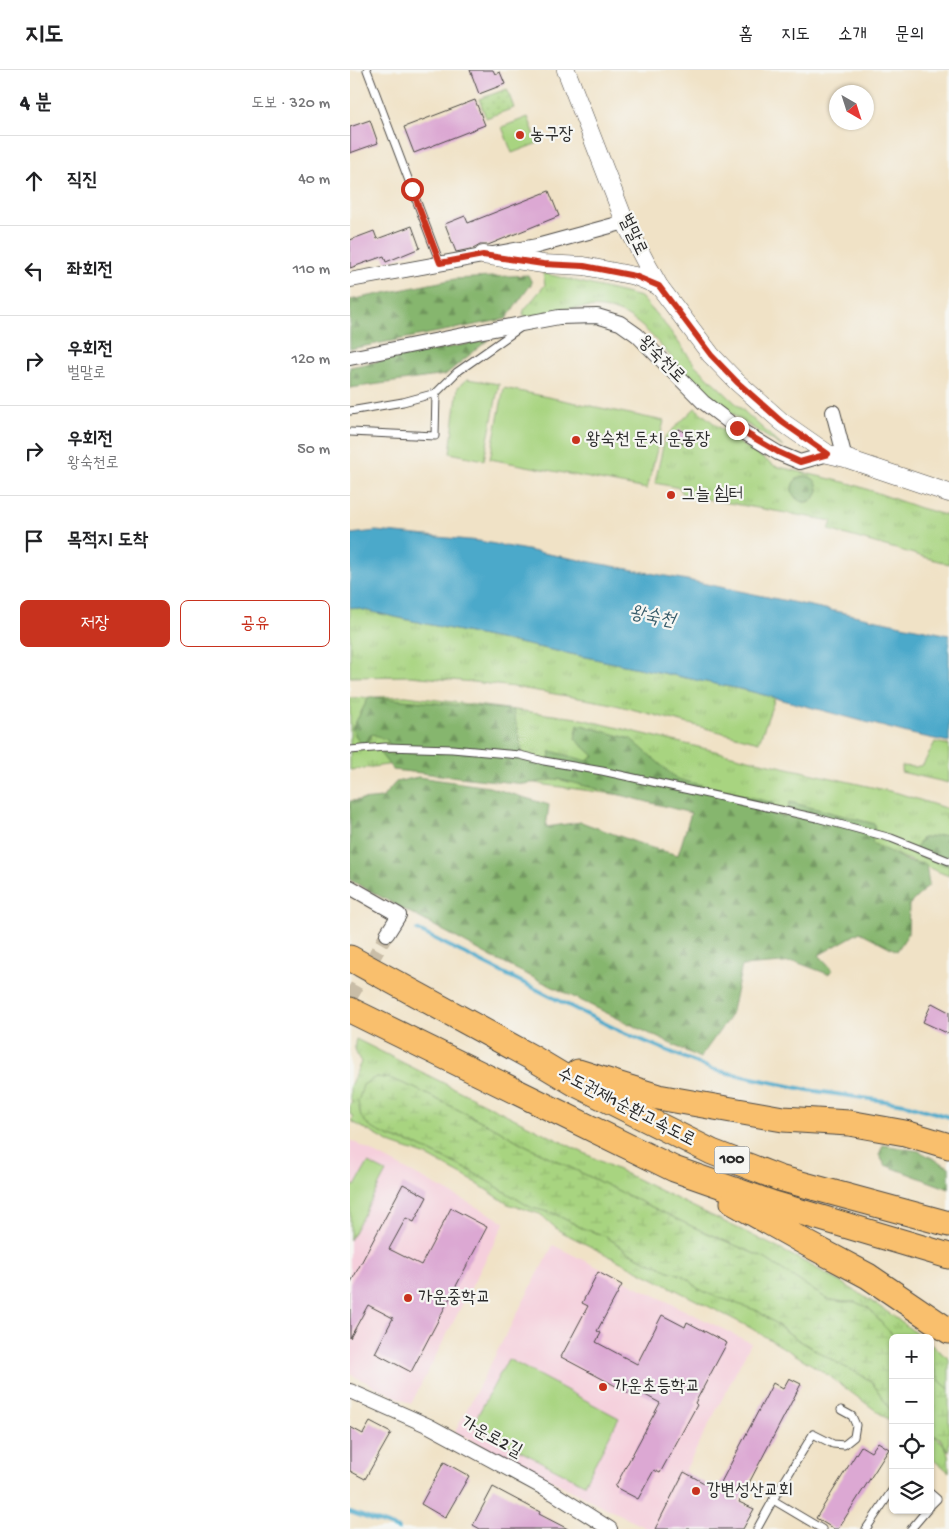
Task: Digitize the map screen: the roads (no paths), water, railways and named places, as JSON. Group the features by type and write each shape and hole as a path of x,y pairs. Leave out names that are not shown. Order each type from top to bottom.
{"highway":[{"name":"수도권제1순환고속도로","path":"350,958 531,1057 576,1084 712,1152 779,1178 949,1224"},
{"name":"수도권제1순환고속도로","path":"350,1010 674,1168 774,1204 949,1256"},
{"path":"531,1057 658,1096 783,1119 849,1123 905,1133 949,1146"},
{"path":"674,1168 868,1276 949,1331"}],"street":[{"name":"벌말로","path":"566,70 625,222 659,286 711,355 737,382 782,422 836,456"},
{"path":"350,280 537,246 625,222"},
{"path":"483,255 543,264 593,268 635,276 659,286"},
{"name":"왕숙천로","path":"350,358 560,317 596,316 620,323 638,335 704,402 737,428 778,452 800,462 836,456"},
{"path":"833,412 836,456 949,493"},
{"path":"350,887 399,915 387,934"},
{"name":"가운로2길","path":"350,1391 430,1426 555,1494 610,1529"}],"lane":[{"path":"367,70 440,263"},
{"path":"350,411 436,394 457,372 526,323"},
{"path":"350,432 435,436 436,394"},
{"path":"350,750 385,746 520,755 817,818 891,838 949,861"},
{"path":"757,1529 813,1434 832,1444 844,1445 854,1437 856,1425 852,1416 841,1410"},
{"path":"866,1529 889,1495"},
{"path":"773,1500 822,1529"},
{"path":"911,1529 924,1514"}],"water":[{"name":"왕숙천","path":"376,531 479,541 687,580 949,635 949,742 911,734 749,691 350,607 350,534"}],"waterway":[{"path":"417,930 620,1031 714,1070 808,1090 905,1104 949,1117"},
{"path":"350,1512 399,1529"}],"tunnel":[{"path":"350,998 387,934"}],"place":[{"name":"농구장","path":"520,135"},
{"name":"왕숙천 둔치 운동장","path":"576,440"},
{"name":"그늘 쉼터","path":"671,495"},
{"name":"가운중학교","path":"408,1298"},
{"name":"가운초등학교","path":"603,1387"},
{"name":"강변성산교회","path":"696,1491"}]}
